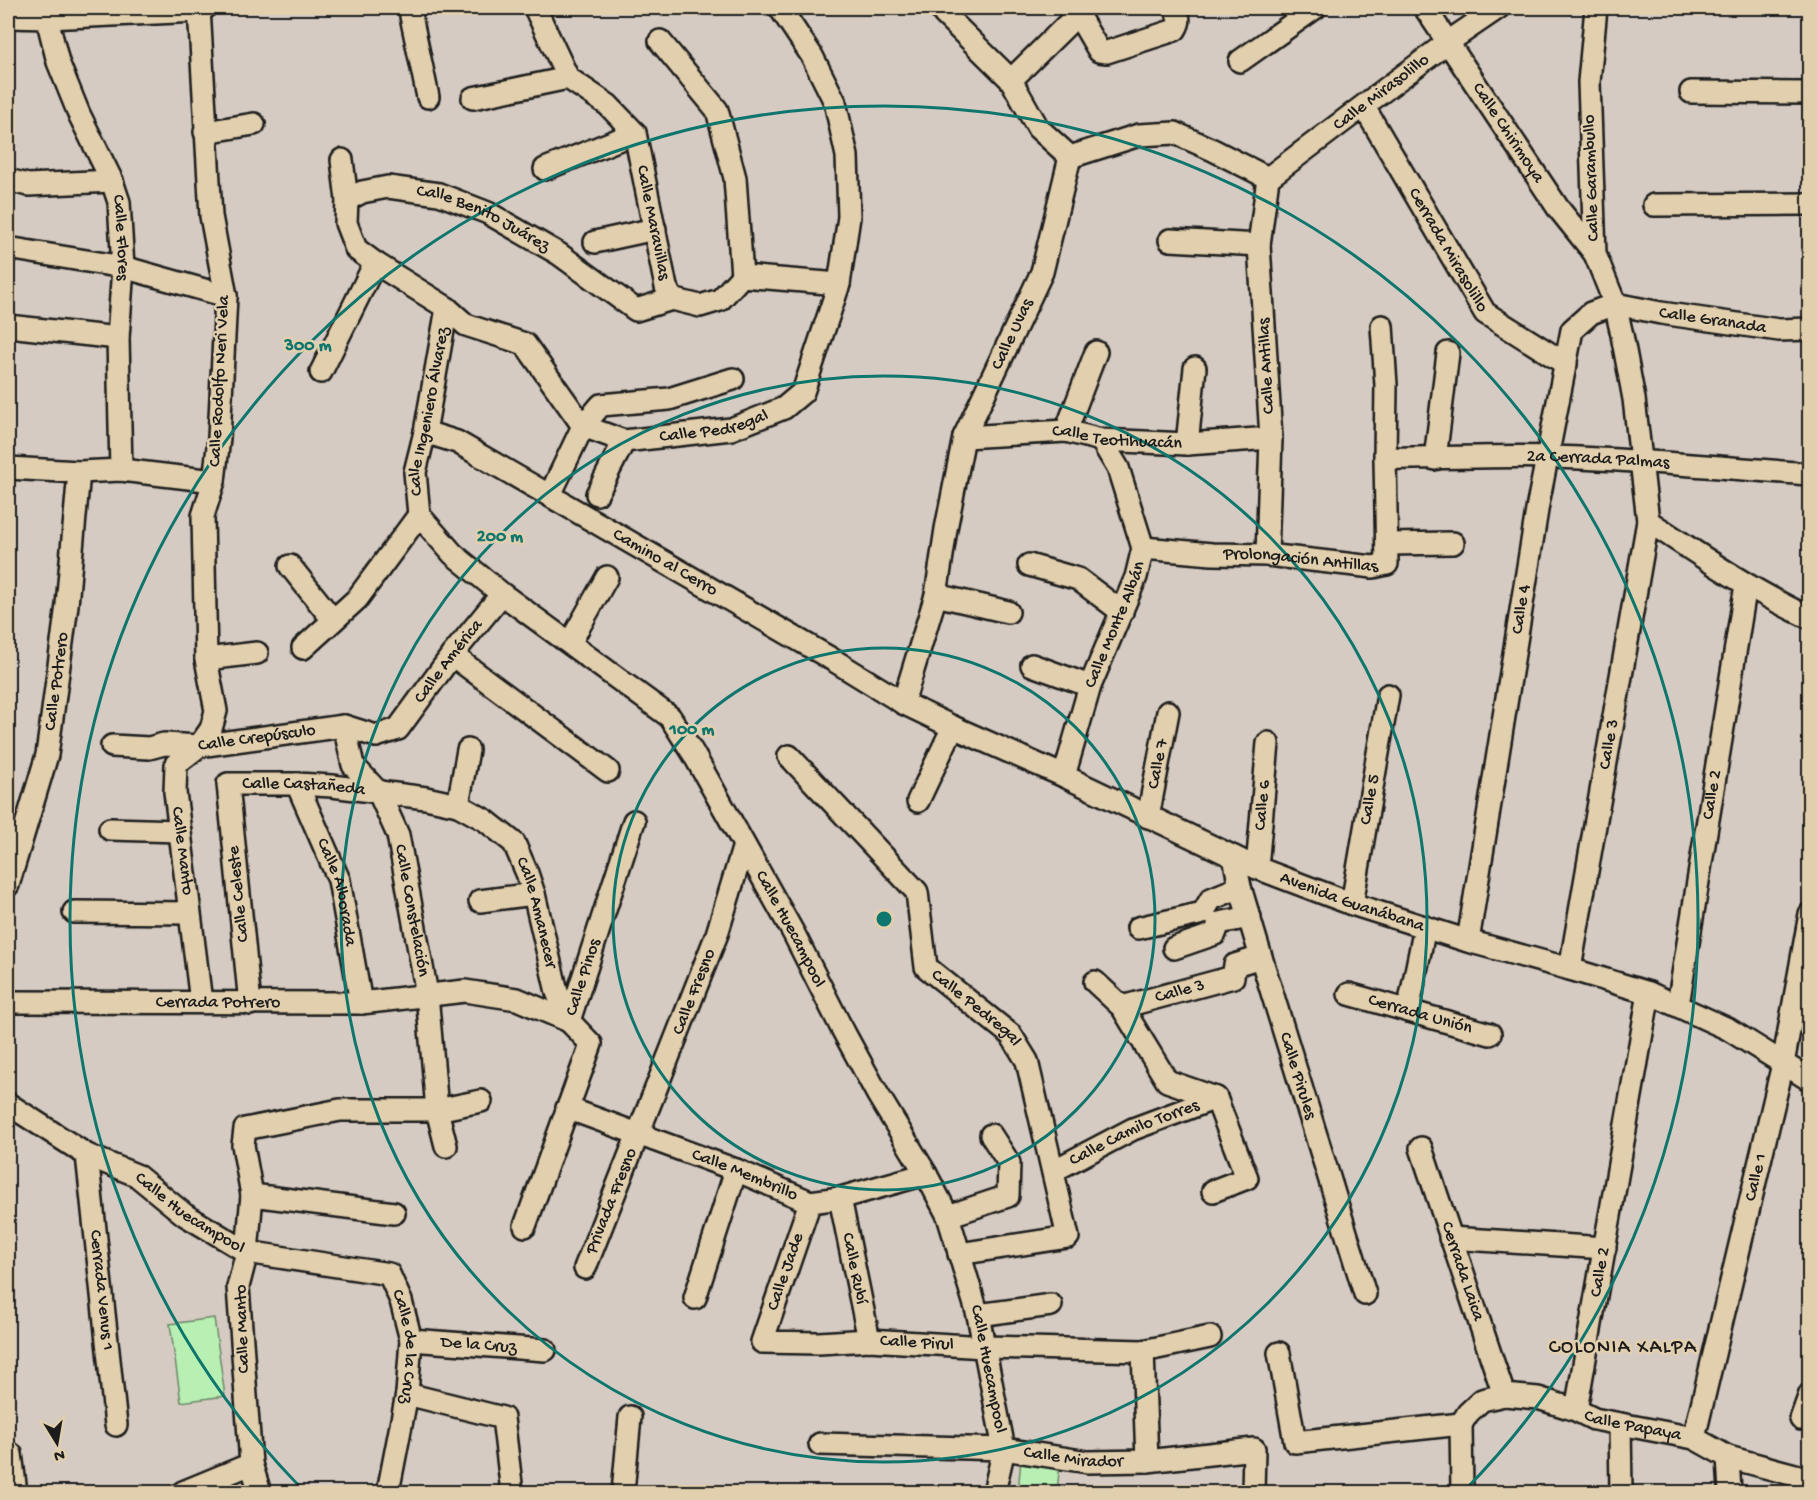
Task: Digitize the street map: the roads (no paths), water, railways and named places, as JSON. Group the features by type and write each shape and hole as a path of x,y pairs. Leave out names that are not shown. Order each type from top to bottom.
{"street":[{"path":"411,8 428,98"},
{"path":"473,98 568,78 535,8"},
{"name":"Calle Pedregal","path":"583,426 624,441 731,429 784,408 803,392 839,284 849,217 847,156 835,102 812,56 780,8"},
{"path":"940,8 1011,80 1038,128 1070,158 1140,135 1175,133 1268,178"},
{"path":"1011,80 1076,11 1099,51 1107,52 1174,30 1180,18 1175,8"},
{"path":"1240,61 1315,8"},
{"name":"Calle Chirimoya","path":"1425,8 1558,208 1595,254"},
{"name":"Calle Mirasolillo","path":"1268,178 1448,42 1498,8"},
{"name":"Calle Garambullo","path":"1596,8 1589,82 1595,254 1615,304 1634,399 1648,521"},
{"path":"8,17 47,18 201,9"},
{"name":"Calle Rodolfo Neri Vela","path":"199,746 211,729 216,711 206,659 203,516 214,481 219,438 226,296 211,216 201,9"},
{"name":"Calle Flores","path":"47,18 58,62 79,114 112,181 118,202 123,267 118,338 121,470"},
{"path":"660,41 717,110 735,178 742,276 839,284"},
{"name":"Calle Maravillas","path":"568,78 608,105 634,134 666,287 672,299 700,306 720,300 742,276"},
{"path":"1691,92 1809,93"},
{"name":"Cerrada Mirasolillo","path":"1364,107 1485,313 1566,364"},
{"path":"206,132 254,123"},
{"path":"545,169 634,134"},
{"name":"Calle Uvas","path":"903,704 936,595 964,437 1042,272 1070,158"},
{"path":"342,160 346,223 356,249 447,308 466,325 525,345 583,426"},
{"name":"Calle Antillas","path":"1267,555 1271,438 1259,245 1268,178"},
{"path":"8,180 28,185 112,181"},
{"name":"Calle Benito Juárez","path":"346,200 362,192 388,187 439,194 488,213 559,254 636,310 672,299"},
{"path":"1654,205 1809,204"},
{"path":"595,243 655,229"},
{"path":"1170,240 1259,245"},
{"path":"8,248 123,267 226,296"},
{"path":"321,372 375,263"},
{"name":"Calle 4","path":"1468,941 1536,515 1572,330 1592,313 1615,304"},
{"name":"Calle Granada","path":"1615,304 1779,330 1809,329"},
{"name":"Calle Ingeniero Álvarez","path":"419,515 416,472 447,308"},
{"path":"8,326 118,338"},
{"name":"Prolongación Antillas","path":"1143,548 1212,554 1267,555 1373,567 1387,564 1386,385 1382,326"},
{"path":"1066,430 1096,352"},
{"path":"1435,459 1448,353"},
{"path":"1187,444 1195,368"},
{"path":"550,495 583,426 601,405 669,399 733,379"},
{"name":"Calle Teotihuacán","path":"964,437 1066,430 1101,440 1187,444 1271,438"},
{"name":"Camino al Cerro","path":"425,432 457,442 830,658 903,704"},
{"name":"Calle Monte Albán","path":"1064,776 1090,686 1136,578 1143,548 1118,468 1101,440"},
{"path":"597,494 624,441"},
{"name":"2a Cerrada Palmas","path":"1385,458 1547,456 1809,474"},
{"path":"8,468 79,472 121,470 214,481"},
{"name":"Calle Potrero","path":"8,885 47,755 68,605 79,472"},
{"path":"303,648 357,599 419,515"},
{"name":"Calle Huecampool","path":"419,515 453,554 502,594 670,717 693,753 794,934 867,1075 926,1174 948,1216 978,1315 1004,1449"},
{"path":"1648,521 1746,585 1809,618"},
{"name":"Calle 3","path":"1570,969 1648,521"},
{"path":"1387,543 1453,543"},
{"path":"290,566 333,621"},
{"path":"1029,566 1078,579 1122,612"},
{"path":"570,643 607,577"},
{"name":"Calle 2","path":"1678,1005 1746,585"},
{"name":"Calle América","path":"398,729 452,655 502,594"},
{"path":"936,595 1008,612"},
{"path":"206,659 257,653"},
{"path":"452,655 608,771"},
{"path":"1032,665 1090,686"},
{"name":"Calle 5","path":"1352,904 1388,694"},
{"name":"Avenida Guanábana","path":"903,704 1064,776 1257,868 1352,904 1468,941 1649,993 1678,1005 1728,1029 1809,1080"},
{"name":"Calle 7","path":"1148,817 1168,712"},
{"name":"Calle Crepúsculo","path":"112,746 149,748 164,744 199,746 344,726 376,736 398,729"},
{"name":"Calle Constelación","path":"344,726 353,765 379,793 398,835 427,994 437,1110 446,1146"},
{"path":"918,801 953,727"},
{"name":"Calle 6","path":"1257,868 1268,743"},
{"name":"Calle Manto","path":"199,746 176,764 175,792 201,1002"},
{"path":"458,805 468,750"},
{"name":"Calle Pedregal","path":"789,756 917,892 926,967 1011,1035 1027,1061 1068,1237 959,1254"},
{"name":"Calle Castañeda","path":"228,784 332,786 379,793"},
{"name":"Calle Celeste","path":"228,784 250,1004"},
{"name":"Calle Alborada","path":"297,784 339,880 361,1003"},
{"name":"Calle Amanecer","path":"379,793 426,798 458,805 485,820 514,843 534,894 557,992 569,1021"},
{"name":"Calle Pinos","path":"525,1226 591,1044 569,1021 634,821"},
{"path":"110,830 180,831"},
{"name":"Calle Fresno","path":"637,1134 717,934 744,845"},
{"name":"Calle Pirules","path":"1234,857 1240,887 1365,1294"},
{"path":"1138,928 1203,913 1211,899 1240,887"},
{"path":"480,901 534,894"},
{"path":"74,912 189,913"},
{"name":"Calle 1","path":"1694,1438 1783,1064 1809,914"},
{"path":"1174,948 1215,934 1219,923 1250,917"},
{"path":"1408,1011 1425,927"},
{"name":"Calle 3","path":"1122,1007 1233,978 1235,965 1261,957"},
{"path":"1095,982 1122,1007 1167,1081 1216,1098 1247,1178 1212,1191"},
{"name":"Cerrada Potrero","path":"8,1002 361,1003 465,990 517,999 569,1021"},
{"name":"Calle 2","path":"1576,1410 1649,993"},
{"name":"Cerrada Unión","path":"1349,994 1490,1034"},
{"name":"Calle Camilo Torres","path":"1053,1171 1133,1129 1216,1098"},
{"path":"437,1110 481,1101"},
{"name":"Calle Huecampool","path":"8,1104 87,1155 136,1174 185,1215 248,1252 389,1274"},
{"name":"Calle Membrillo","path":"567,1108 736,1170 810,1202 840,1198 926,1174"},
{"name":"Calle Manto","path":"260,1492 251,1464 238,1287 248,1252 252,1194 243,1145 245,1129 340,1110 437,1110"},
{"name":"Privada Fresno","path":"585,1268 637,1134"},
{"path":"948,1216 1008,1196 1009,1163 991,1135"},
{"name":"Cerrada Laica","path":"1421,1149 1504,1395"},
{"name":"Cerrada Venus 1","path":"87,1155 116,1425"},
{"path":"695,1298 736,1170"},
{"path":"252,1194 394,1213"},
{"name":"Calle Rubí","path":"840,1198 869,1340"},
{"name":"Calle Jade","path":"762,1342 810,1202"},
{"path":"1450,1238 1605,1248"},
{"name":"Calle de la Cruz","path":"388,1492 407,1394 411,1340 401,1301 389,1274"},
{"path":"978,1315 1051,1305"},
{"name":"Calle Pirul","path":"762,1342 819,1343 869,1340 985,1347 1143,1351 1210,1337"},
{"name":"De la Cruz","path":"411,1340 545,1350"},
{"path":"1143,1351 1147,1461"},
{"path":"1280,1353 1295,1442 1461,1424 1462,1492"},
{"path":"407,1394 503,1418 512,1492"},
{"path":"1801,1419 1809,1394"},
{"name":"Calle Papaya","path":"1461,1424 1468,1413 1482,1400 1504,1395 1538,1398 1576,1410 1594,1419 1694,1438 1728,1458 1809,1479"},
{"path":"623,1492 630,1417"},
{"path":"1620,1424 1621,1492"},
{"name":"Calle Mirador","path":"820,1444 1004,1449 1088,1462 1147,1461 1254,1449 1253,1492"},
{"path":"994,1492 1004,1449"},
{"path":"11,1454 16,1492"},
{"path":"1728,1458 1730,1492"},
{"path":"183,1492 251,1464"}],"district":[{"name":"COLONIA XALPA","path":"1623,1348"}]}
